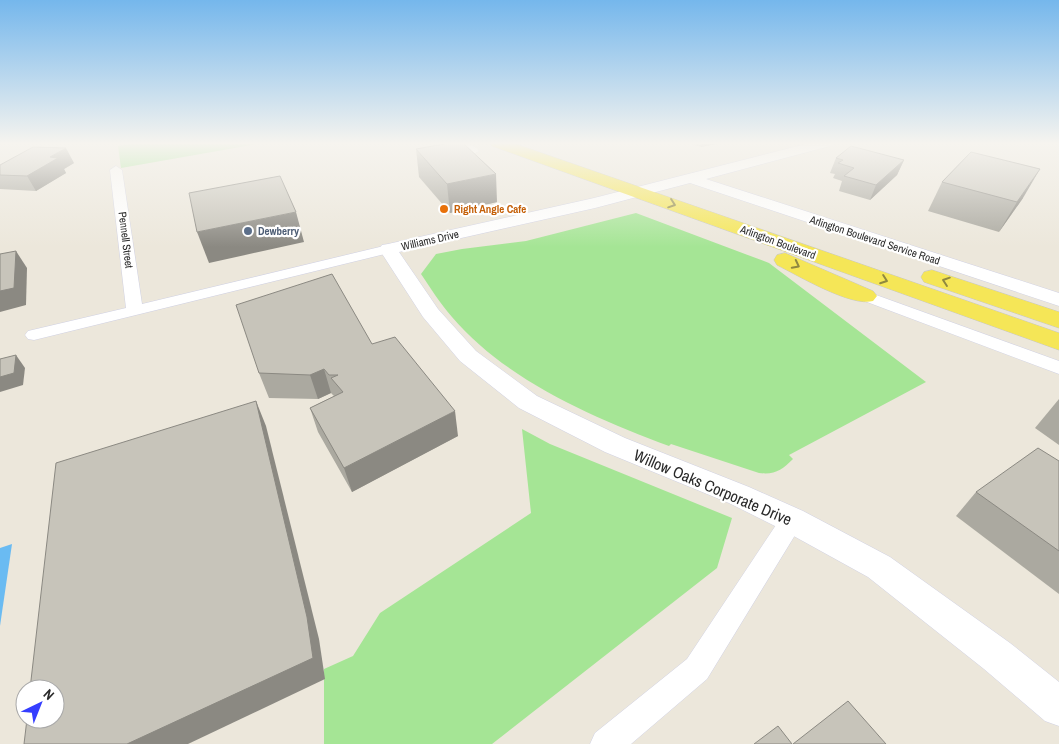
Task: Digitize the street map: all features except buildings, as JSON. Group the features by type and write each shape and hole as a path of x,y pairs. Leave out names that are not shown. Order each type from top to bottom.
{"main road":[{"name":"Arlington Boulevard","path":"596,178 708,217 1056,332"},
{"name":"Arlington Boulevard","path":"642,178 992,297 1056,332"},
{"path":"708,217 758,246 827,281 865,296"}],"street":[{"name":"Pennell Street","path":"117,178 134,309"},
{"name":"Williams Drive","path":"34,335 134,309 691,178"},
{"name":"Arlington Boulevard Service Road","path":"691,178 1059,300"},
{"name":"Willow Oaks Corporate Drive","path":"388,249 430,312 468,356 528,402 615,445 739,495 792,520 879,567 997,656 1059,707"},
{"path":"865,296 1059,368"},
{"path":"606,744 697,669 792,520"}],"green space":[{"path":"636,213 769,263 926,382 789,455 793,459 778,471 759,473 671,444 669,446 610,423 552,395 498,360 474,340 452,317 421,274 436,254 526,241"},
{"path":"522,429 550,444 732,518 717,568 492,744 324,744 324,669 353,656 380,613 531,513"}],"water":[{"path":"12,544 0,626 0,548"}],"place":[{"name":"Right Angle Cafe","path":"444,209"},
{"name":"Dewberry","path":"248,231"}]}
